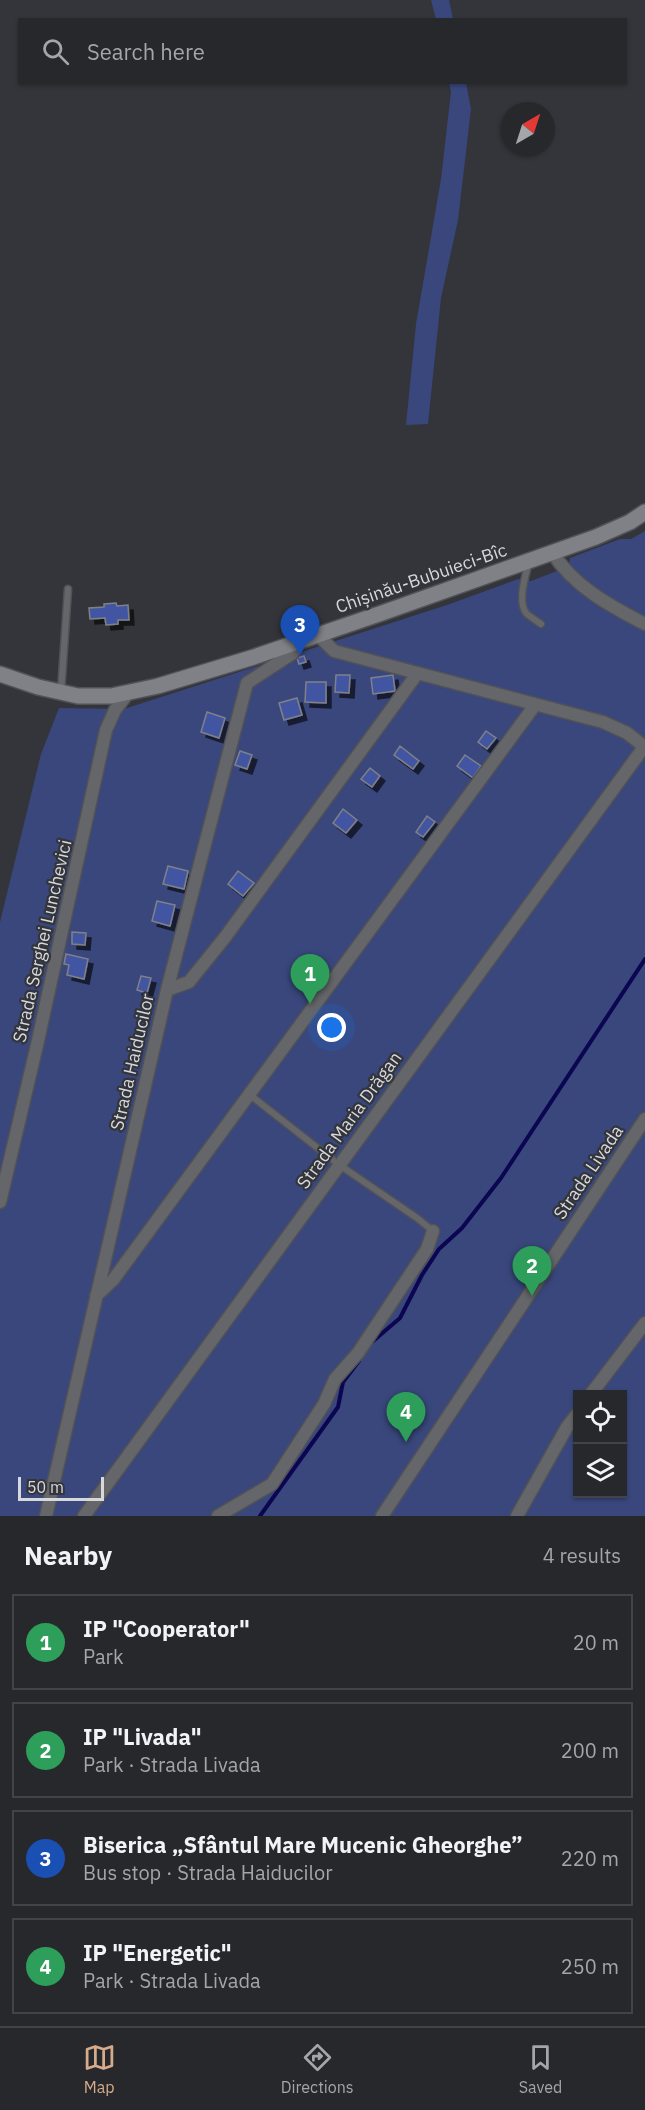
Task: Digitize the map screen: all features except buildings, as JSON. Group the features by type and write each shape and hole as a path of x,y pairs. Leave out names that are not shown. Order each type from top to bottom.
{"street":[{"name":"Chișinău-Bubuieci-Bîc","path":"0,674 61,693 94,697 128,693 190,677 318,635 596,537 644,513"},
{"path":"552,552 568,574 645,624"},
{"path":"318,635 334,651 603,722 627,733 645,747"},
{"name":"Strada Haiducilor","path":"46,1516 167,990 247,683 293,653 297,642"},
{"path":"167,990 189,982 226,936 417,674"},
{"name":"Strada Serghei Lunchevici","path":"0,1202 38,1045 106,730 115,710 128,693"},
{"path":"96,1297 113,1280 535,705"},
{"name":"Strada Maria Drăgan","path":"84,1516 338,1164 645,747"},
{"name":"Strada Livada","path":"382,1516 645,1119"},
{"path":"218,1516 272,1484 324,1404 335,1379 358,1353 427,1249 433,1231"},
{"path":"595,1390 645,1323"},
{"path":"518,1516 573,1419"}],"lane":[{"path":"529,561 523,606 526,614 541,624"},
{"path":"61,693 68,589"},
{"path":"250,1095 338,1164 433,1231"}],"shaded area":[{"path":"431,0 449,0 453,18 436,18"},
{"path":"449,84 466,84 471,109 458,220 441,298 428,424 406,425 416,324 441,179 451,92"},
{"path":"645,531 645,1516 0,1516 0,922 41,754 59,708 124,709 447,605 518,579 531,581 557,571 560,573 569,567 570,558 620,539 631,539"}],"waterway":[{"path":"372,1342 400,1318 422,1275 439,1249 462,1228 501,1178 645,959"},
{"path":"260,1516 338,1407 343,1382 359,1361"}],"place":[{"name":"Biserica „Sfântul Mare Mucenic Gheorghe”","path":"300,655"},
{"name":"IP \"Cooperator\"","path":"310,1004"},
{"name":"IP \"Livada\"","path":"532,1296"},
{"name":"IP \"Energetic\"","path":"406,1442"}]}
